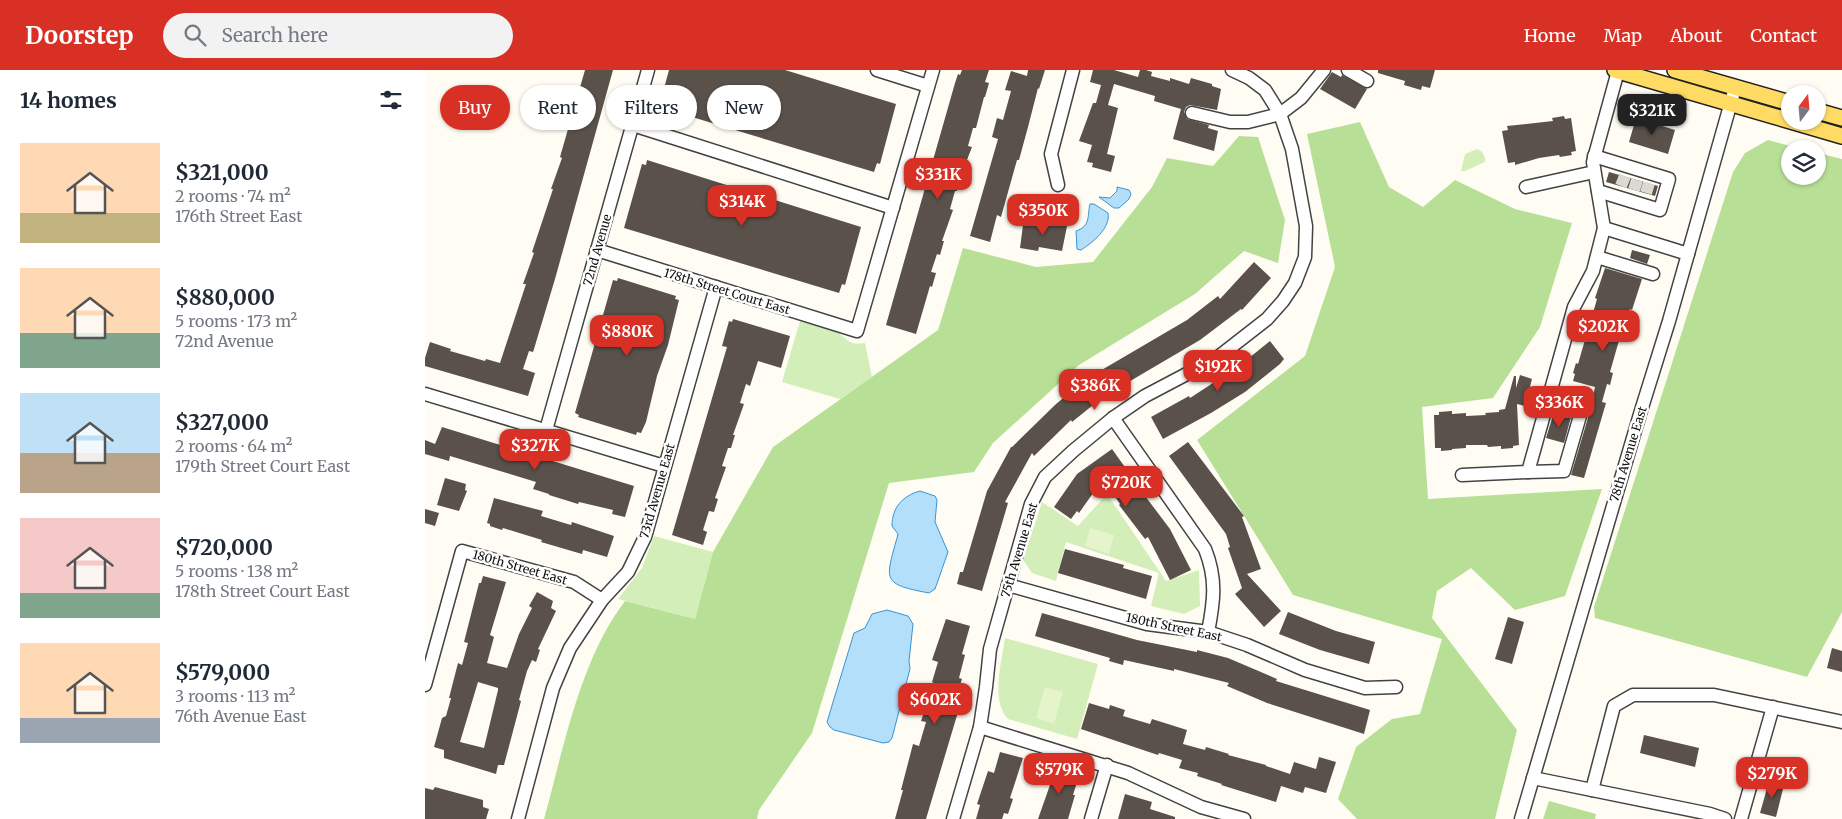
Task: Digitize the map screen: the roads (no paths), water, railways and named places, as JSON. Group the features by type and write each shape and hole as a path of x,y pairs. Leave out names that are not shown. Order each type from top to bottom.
{"main road":[{"path":"1616,70 1730,105 1842,136"},
{"path":"1675,70 1781,101"},
{"path":"1826,114 1842,118"}],"street":[{"name":"72nd Avenue","path":"644,85 648,70"},
{"path":"877,70 928,86"},
{"path":"649,130 893,208 933,70"},
{"path":"1058,185 1051,154 1073,70"},
{"name":"75th Avenue East","path":"953,819 980,727 987,687 990,649 1031,504 1045,478 1073,451 1113,418 1145,396 1217,358 1267,319 1283,301 1295,283 1305,257 1307,226 1292,149 1280,114 1265,90 1249,78 1233,70"},
{"path":"1192,113 1231,122 1248,122 1280,114 1301,98 1324,70"},
{"path":"1348,70 1367,81"},
{"path":"1528,472 1574,308 1593,271 1604,228 1594,156 1616,70"},
{"name":"78th Avenue East","path":"1521,819 1586,592 1688,254 1735,88"},
{"name":"72nd Avenue","path":"546,430 632,130"},
{"path":"1594,156 1635,185 1598,191"},
{"path":"1526,187 1595,172"},
{"name":"178th Street Court East","path":"597,250 857,331 893,208"},
{"path":"1604,228 1688,254"},
{"path":"1597,257 1653,274"},
{"name":"73rd Avenue East","path":"518,819 553,688 570,648 602,600 628,572 645,537 717,287"},
{"path":"425,394 664,466"},
{"path":"1462,475 1564,471 1582,409 1549,399"},
{"path":"1113,418 1205,548 1211,565 1214,586 1209,632"},
{"name":"180th Street East","path":"430,649 463,551 574,582 602,600"},
{"name":"180th Street East","path":"1008,585 1147,624 1209,632 1247,645 1313,672 1365,688 1396,687"},
{"path":"425,684 430,649"},
{"path":"1592,790 1614,706 1633,696 1714,695 1842,722"},
{"path":"1741,819 1773,707"},
{"path":"980,727 1107,765 1201,807 1243,819"},
{"path":"1091,819 1107,765"},
{"path":"1533,778 1710,814 1725,819"}],"water":[{"path":"1117,187 1129,190 1131,194 1129,199 1119,208 1114,208 1099,197 1110,198 1117,191"},
{"path":"1090,204 1094,204 1108,213 1108,219 1100,235 1081,250 1077,249 1076,231 1081,229 1086,223"},
{"path":"920,491 935,496 937,500 935,522 948,552 935,589 929,593 902,587 895,583 889,572 898,534 892,526 896,508 908,496"},
{"path":"887,610 908,616 913,624 909,661 910,669 892,738 889,742 883,743 834,730 827,722 854,633 865,628 872,614"}],"tunnel":[{"path":"1621,186 1625,176"},
{"path":"1634,190 1637,180"},
{"path":"1646,193 1649,183"}]}
